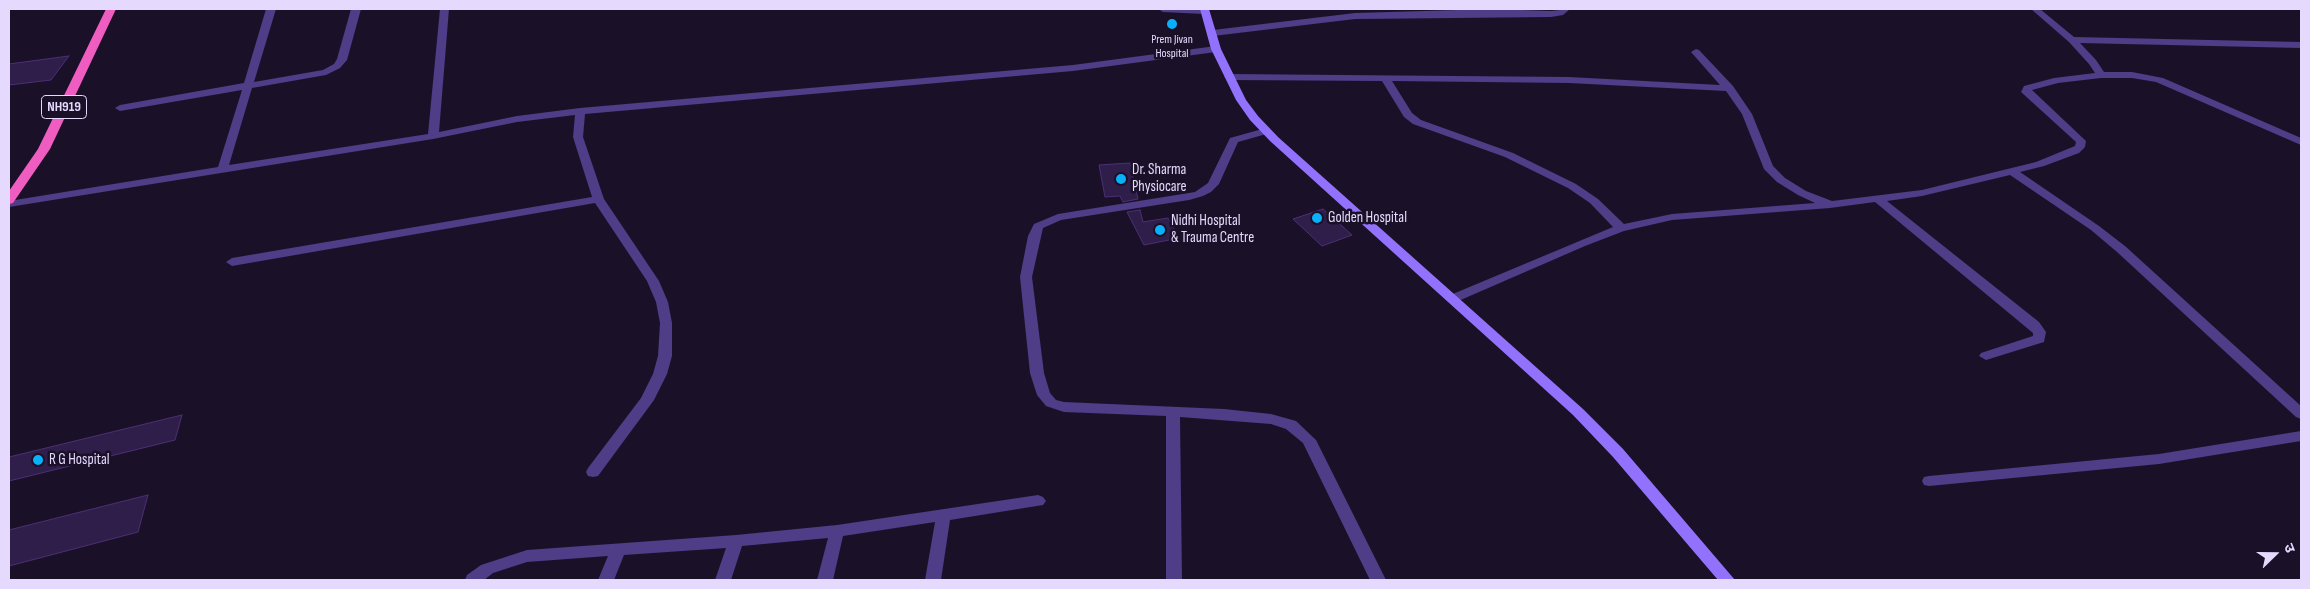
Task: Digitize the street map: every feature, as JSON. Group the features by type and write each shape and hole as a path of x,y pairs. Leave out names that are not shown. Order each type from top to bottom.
{"highway":[{"name":"NH919","path":"9,200 13,189 44,149 111,9"}],"main road":[{"path":"1204,10 1216,49 1229,77 1241,100 1266,131 1578,412 1618,453 1726,580"}],"street":[{"path":"222,171 271,9"},
{"path":"120,108 326,72 337,66 342,60 356,9"},
{"path":"433,136 444,9"},
{"path":"1163,9 1204,10"},
{"path":"1212,33 1354,12 1498,11 1551,14 1560,13 1565,9"},
{"path":"2035,9 2072,40 2093,62 2101,74"},
{"path":"2072,40 2301,45"},
{"path":"9,204 222,171 580,111 1074,68 1216,49"},
{"path":"1696,52 1729,88 1747,114 1768,167 1802,194 1830,205"},
{"path":"1452,298 1580,243 1621,228 1672,217 1830,205 1922,194 2013,172 2075,151 2080,147 2081,141 2028,96 2026,92 2028,88 2058,80 2101,74 2132,75 2159,80 2301,142"},
{"path":"1229,77 1569,80 1729,88"},
{"path":"1385,78 1408,115 1417,122 1509,155 1565,182 1594,201 1621,228"},
{"path":"580,111 578,137 598,200 653,281 662,302 666,323 665,356 660,374 647,400 593,472"},
{"path":"1266,131 1234,140 1212,184 1207,190 1189,198 1058,217 1038,226 1034,236 1026,277 1037,372 1044,395 1051,403 1064,406 1224,414 1271,419 1291,425 1301,431 1313,446 1378,580"},
{"path":"2013,172 2095,228 2121,249 2301,414"},
{"path":"1878,199 2034,325 2040,332 2041,336 2039,339 1986,356"},
{"path":"232,262 598,200"},
{"path":"1173,412 1174,580"},
{"path":"1929,481 2159,458 2301,436"},
{"path":"473,580 487,569 527,556 736,541 943,517 1038,501"},
{"path":"933,580 943,517"},
{"path":"825,580 837,530"},
{"path":"722,580 736,541"},
{"path":"606,580 618,550"}],"building":[{"path":"69,56 51,80 9,85 9,64"},
{"path":"1130,163 1138,199 1123,202 1120,196 1105,197 1099,165"},
{"path":"1323,209 1352,235 1322,246 1293,219"},
{"path":"1140,210 1143,222 1168,218 1179,238 1144,245 1127,212"},
{"path":"182,415 175,440 9,481 9,457"},
{"path":"148,495 138,532 9,566 9,530"}],"place":[{"name":"Prem Jivan Hospital","path":"1172,24"},
{"name":"Dr. Sharma Physiocare","path":"1121,179"},
{"name":"Golden Hospital","path":"1317,218"},
{"name":"Nidhi Hospital & Trauma Centre","path":"1160,230"},
{"name":"R G Hospital","path":"38,460"}]}
